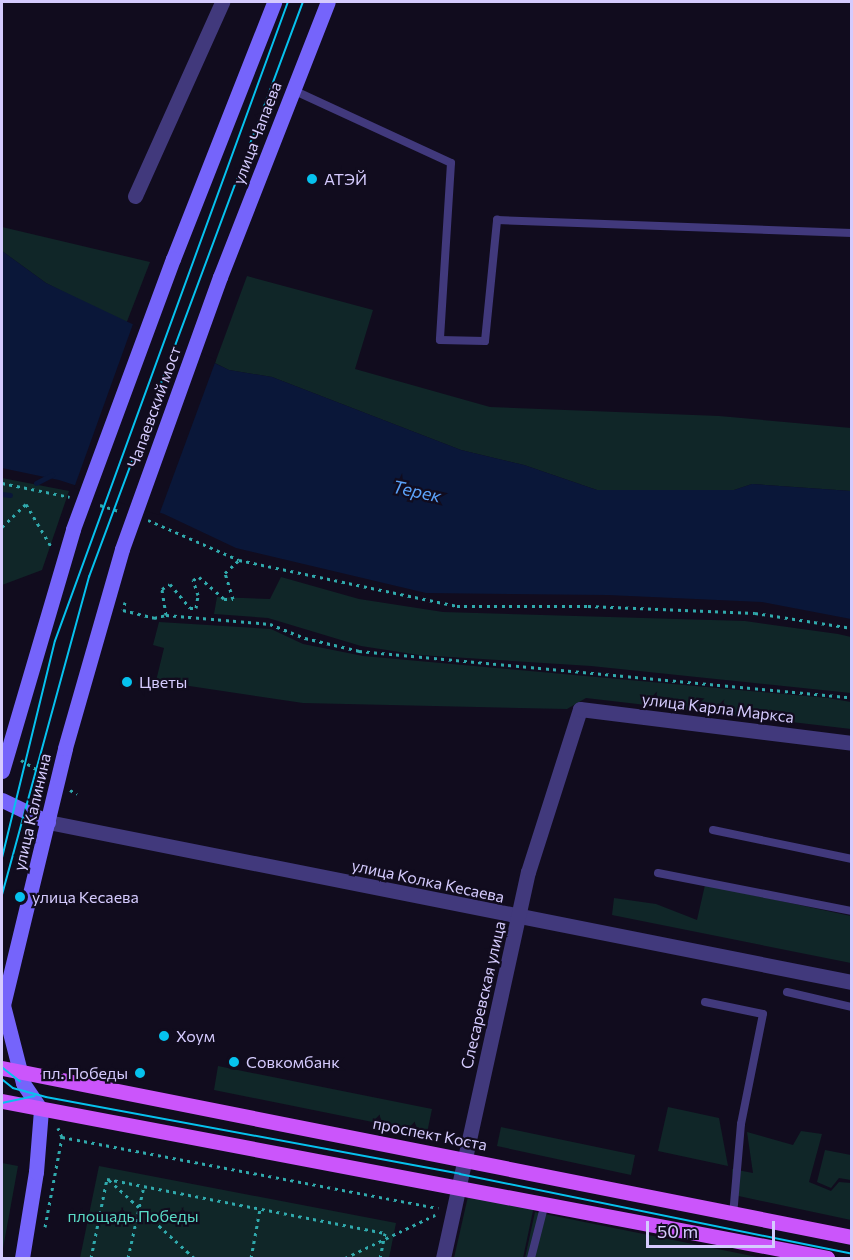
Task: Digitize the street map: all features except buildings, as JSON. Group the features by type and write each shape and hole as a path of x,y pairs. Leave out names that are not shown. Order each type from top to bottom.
{"main road":[{"name":"улица Чапаева","path":"173,259 274,2"},
{"name":"улица Чапаева","path":"220,277 328,2"},
{"name":"Чапаевский мост","path":"6,751 73,529 173,259"},
{"name":"Чапаевский мост","path":"122,549 220,277"},
{"name":"улица Калинина","path":"41,1110 27,1092 2,1007 57,782 122,549"},
{"path":"2,771 6,751"},
{"name":"улица Колка Кесаева","path":"2,800 48,822"},
{"name":"проспект Коста","path":"2,1069 852,1237"},
{"path":"2,1101 827,1258"},
{"path":"22,1258 36,1172 41,1110"}],"street":[{"path":"135,196 222,2"},
{"name":"улица Карла Маркса","path":"580,709 852,742"},
{"name":"Слесаревская улица","path":"443,1258 528,872 580,709"},
{"name":"улица Колка Кесаева","path":"48,822 519,918 852,982"}],"lane":[{"path":"293,90 451,163 440,340 484,341 497,220 852,233"},
{"path":"713,830 852,859"},
{"path":"658,873 852,911"},
{"path":"787,992 852,1006"},
{"path":"705,1002 763,1014 741,1124 733,1215"},
{"path":"531,1258 545,1203"}],"path":[{"path":"2,483 79,498"},
{"path":"90,502 122,511"},
{"path":"2,527 26,504 52,548"},
{"path":"143,518 174,528 239,560 457,606 588,606 755,613 852,628"},
{"path":"166,615 162,589 170,584 190,608 196,608 198,595 193,580 200,577 224,599 233,599 225,573 239,560"},
{"path":"123,610 154,618 166,615 270,624 305,638 348,648 418,658 852,698"},
{"path":"6,751 77,795"},
{"path":"43,1236 62,1137 445,1210 383,1243 345,1258"},
{"path":"107,1179 385,1233 380,1258"},
{"path":"107,1179 194,1258"},
{"path":"91,1258 107,1179"},
{"path":"128,1258 144,1186"},
{"path":"251,1258 260,1209"}],"green space":[{"path":"2,227 150,262 126,324 46,283 2,251"},
{"path":"247,276 373,310 355,369 490,407 719,416 851,428 851,491 752,484 734,490 597,490 524,465 461,450 272,377 229,370 215,363"},
{"path":"2,478 69,491 42,570 2,585"},
{"path":"281,577 359,599 443,612 745,621 838,634 851,637 851,693 591,666 419,655 361,646 268,618 214,614 217,597 270,599"},
{"path":"159,622 271,629 303,644 363,656 828,698 851,702 851,729 586,698 567,709 303,703 156,681 164,648 153,645"},
{"path":"705,885 851,916 851,963 612,915 614,898 656,904 697,920"},
{"path":"218,1066 432,1109 427,1133 214,1090"},
{"path":"668,1107 719,1118 728,1166 658,1151"},
{"path":"501,1127 635,1155 631,1175 497,1146"},
{"path":"801,1131 822,1134 809,1182 831,1191 839,1182 851,1183 851,1220 734,1195 732,1169 753,1173 747,1132 793,1145"},
{"path":"825,1150 851,1155 851,1180 839,1178 831,1188 817,1182"},
{"path":"2,1163 18,1166 2,1254"},
{"name":"площадь Победы","path":"99,1166 396,1223 389,1258 80,1258"},
{"path":"469,1192 534,1206 523,1258 454,1258"},
{"path":"535,1212 762,1258 525,1258"}],"water":[{"name":"Терек","path":"2,251 46,283 229,370 272,377 461,450 524,465 597,490 734,490 752,484 851,491 851,619 762,602 608,595 426,593 236,548 164,514 59,480 2,468"}],"pier":[{"path":"133,324 216,360 159,515 74,488"}],"waterway":[{"path":"36,483 52,475"},
{"path":"2,494 10,495"}],"tram line":[{"path":"2,858 55,641 288,2"},
{"path":"2,895 89,577 303,2"},
{"path":"2,1067 20,1081"},
{"path":"2,1079 13,1088 46,1097 460,1174 852,1254"},
{"path":"2,1103 34,1096"}],"place":[{"name":"АТЭЙ","path":"312,179"},
{"name":"Цветы","path":"127,682"},
{"name":"улица Кесаева","path":"20,897"},
{"name":"Хоум","path":"164,1036"},
{"name":"Совкомбанк","path":"234,1062"},
{"name":"пл. Победы","path":"140,1073"}]}
